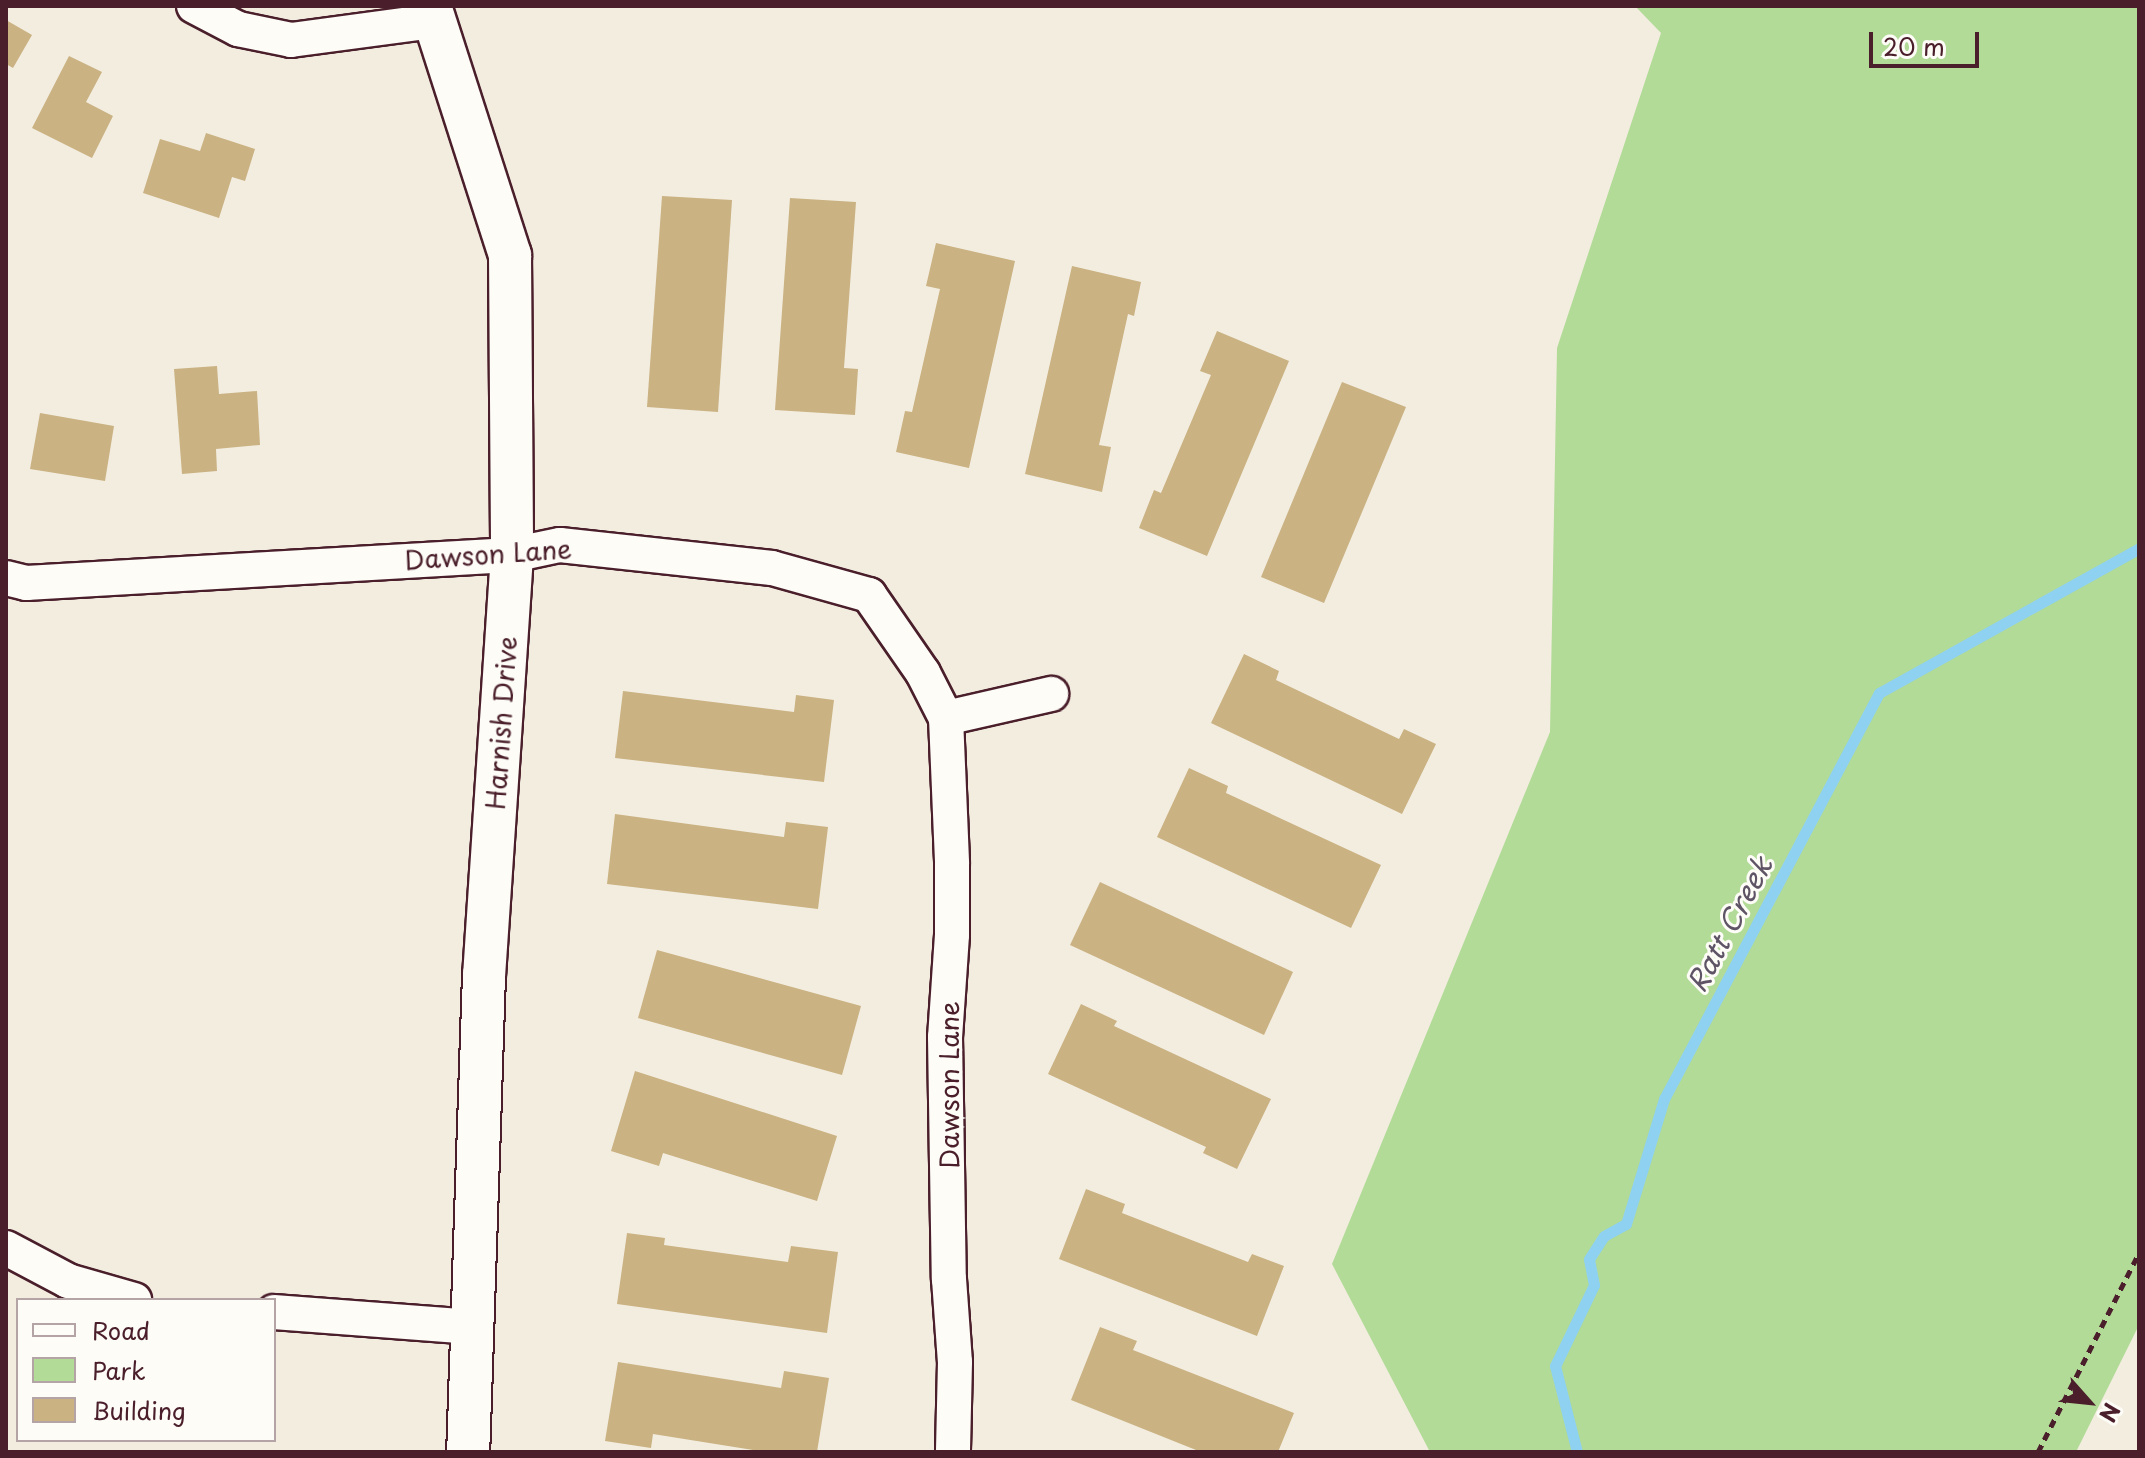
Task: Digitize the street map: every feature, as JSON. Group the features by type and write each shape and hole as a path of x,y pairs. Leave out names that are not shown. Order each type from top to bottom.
{"street":[{"path":"194,6 238,29 291,40 397,23 432,13"},
{"name":"Harnish Drive","path":"432,13 510,255 512,555 484,975 468,1452"},
{"name":"Dawson Lane","path":"6,578 26,583 512,555 560,545 772,568 869,595 923,673 946,718 952,864 952,935 945,1037 949,1279 955,1362 953,1452"},
{"path":"946,718 1051,694"},
{"path":"6,1248 68,1281 127,1298"},
{"path":"276,1312 472,1327"}],"path":[{"path":"2038,1452 2137,1256"}],"green space":[{"path":"1635,6 2139,6 2139,1325 2076,1452 1430,1452 1332,1264 1550,732 1557,348 1661,33"}],"building":[{"path":"6,20 32,35 13,68 6,64"},
{"path":"69,56 102,72 86,102 113,116 92,158 32,128"},
{"path":"206,133 255,149 245,181 232,177 219,218 143,193 160,139 200,151"},
{"path":"662,196 732,200 718,412 647,407"},
{"path":"790,198 856,202 844,368 858,369 855,415 775,410"},
{"path":"936,243 1015,261 969,468 896,452 905,411 912,412 940,289 926,286"},
{"path":"1072,266 1141,282 1134,316 1128,314 1099,445 1111,447 1102,492 1025,474"},
{"path":"1217,331 1289,361 1207,556 1139,528 1154,490 1161,493 1211,375 1200,371"},
{"path":"217,366 219,394 257,391 260,445 216,449 217,471 182,474 174,369"},
{"path":"1342,382 1406,407 1324,603 1261,577"},
{"path":"40,413 114,426 105,481 30,469"},
{"path":"1244,654 1279,671 1276,680 1399,739 1404,729 1436,744 1402,814 1211,723"},
{"path":"623,691 794,712 796,695 834,700 824,782 615,758"},
{"path":"1189,768 1228,786 1226,793 1381,865 1351,928 1157,837"},
{"path":"615,814 784,837 786,822 828,827 818,909 607,884"},
{"path":"1100,882 1293,972 1264,1035 1070,945"},
{"path":"657,950 861,1006 842,1075 638,1018"},
{"path":"1081,1004 1117,1021 1114,1026 1271,1099 1237,1169 1203,1153 1206,1147 1048,1074"},
{"path":"635,1071 837,1136 817,1201 663,1153 659,1166 611,1151"},
{"path":"1086,1189 1125,1204 1122,1213 1248,1262 1252,1254 1284,1266 1257,1336 1059,1259"},
{"path":"627,1233 665,1238 664,1245 788,1262 791,1246 838,1252 827,1333 617,1304"},
{"path":"1100,1327 1137,1341 1133,1350 1294,1413 1278,1452 1201,1452 1071,1400"},
{"path":"618,1362 781,1388 784,1371 829,1378 817,1452 766,1452 653,1434 651,1448 605,1441"}],"waterway":[{"name":"Ratt Creek","path":"1577,1452 1555,1366 1594,1285 1589,1259 1604,1236 1626,1224 1664,1099 1879,693 2139,548"}]}
